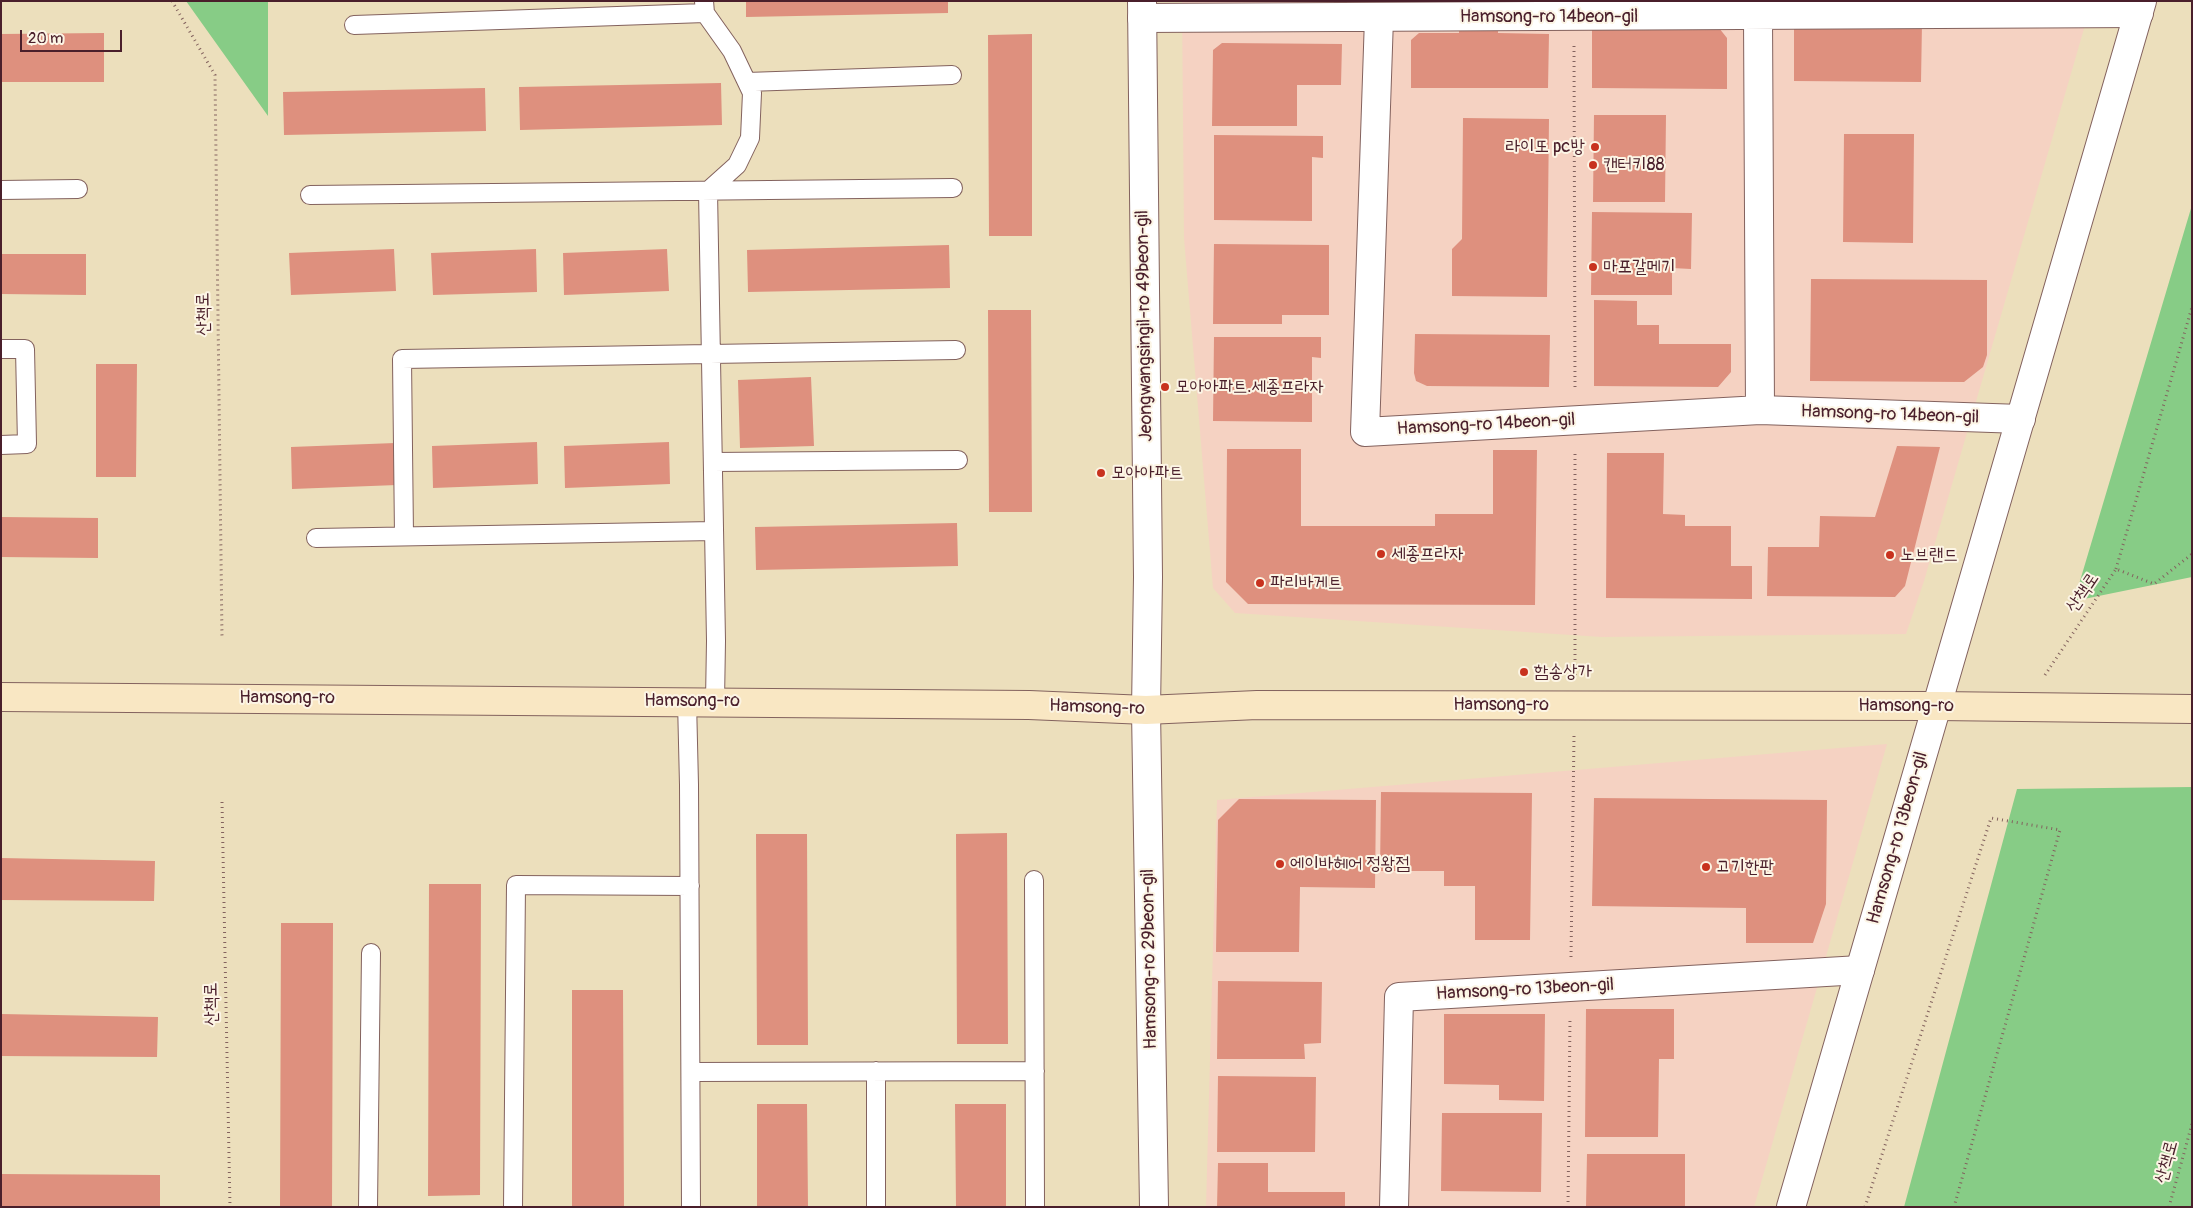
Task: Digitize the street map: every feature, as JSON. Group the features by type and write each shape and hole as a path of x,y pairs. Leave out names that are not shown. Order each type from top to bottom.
{"main road":[{"name":"Hamsong-ro","path":"1,697 715,701 1029,705 1146,710 1257,705 1937,706 2192,709"}],"street":[{"name":"Hamsong-ro 14beon-gil","path":"1142,10 1379,18 1758,16 2141,7 1937,706"},
{"name":"Jeongwangsingil-ro 49beon-gil","path":"1142,10 1148,577 1146,710"},
{"path":"1758,16 1760,410"},
{"name":"Hamsong-ro 14beon-gil","path":"1379,18 1365,432 1760,410 2021,419"},
{"name":"Hamsong-ro 13beon-gil","path":"1791,1207 1937,706"},
{"name":"Hamsong-ro 29beon-gil","path":"1146,710 1154,1207"},
{"name":"Hamsong-ro 13beon-gil","path":"1394,1207 1399,997 1860,970"}],"lane":[{"path":"354,25 705,7 732,51 752,93 750,138 737,165 708,191 715,701"},
{"path":"747,82 952,75"},
{"path":"310,195 954,188"},
{"path":"1,190 78,189"},
{"path":"1,349 24,349 27,444 1,445"},
{"path":"404,536 402,359 956,350"},
{"path":"712,462 958,460"},
{"path":"316,538 714,531"},
{"path":"687,701 692,1207"},
{"path":"1034,880 1035,1207"},
{"path":"513,1207 516,885 690,886"},
{"path":"368,1207 371,953"},
{"path":"876,1071 876,1207"},
{"path":"691,1072 1035,1071"}],"path":[{"name":"산책로","path":"172,1 215,76 222,638"},
{"path":"1574,16 1575,705"},
{"path":"2116,570 2192,307"},
{"name":"산책로","path":"2024,707 2116,570 2154,584 2192,554"},
{"name":"산책로","path":"222,802 230,1207"},
{"path":"1865,1207 1991,818 2060,830 1954,1207"},
{"name":"산책로","path":"2169,1207 2192,1124"}],"shaded area":[{"path":"1182,1 2092,1 1924,581 1906,634 1602,637 1235,613 1213,588 1184,238"},
{"path":"1887,744 1754,1207 1206,1207 1217,800"}],"green space":[{"path":"186,1 268,1 268,116"},
{"path":"2192,205 2192,577 2074,601"},
{"path":"2192,787 2192,1207 1904,1207 2017,789"}],"building":[{"path":"746,1 948,1 948,13 746,17"},
{"path":"1922,23 1921,82 1794,81 1794,28"},
{"path":"1459,27 1498,27 1498,33 1549,34 1548,88 1411,88 1411,40 1419,33 1459,33"},
{"path":"1592,28 1719,28 1727,38 1727,89 1592,88"},
{"path":"104,33 104,82 1,82 1,34"},
{"path":"1032,34 1032,236 989,236 988,35"},
{"path":"1222,43 1342,44 1341,85 1297,85 1297,126 1212,126 1213,50"},
{"path":"721,83 722,125 520,130 519,87"},
{"path":"485,88 486,131 284,135 283,92"},
{"path":"1594,115 1666,115 1665,202 1593,202"},
{"path":"1463,118 1549,119 1547,297 1452,296 1452,249 1462,239"},
{"path":"1844,134 1914,134 1913,243 1843,242"},
{"path":"1214,135 1323,136 1323,158 1312,157 1312,221 1214,220"},
{"path":"1592,212 1692,213 1691,269 1672,268 1672,295 1591,295"},
{"path":"1214,244 1329,245 1329,315 1282,315 1282,324 1213,324"},
{"path":"949,245 950,288 748,292 747,250"},
{"path":"394,249 396,291 291,295 289,253"},
{"path":"536,249 537,292 433,295 431,253"},
{"path":"667,249 669,291 564,295 563,253"},
{"path":"1,254 86,254 86,295 1,294"},
{"path":"1811,279 1987,280 1987,355 1983,367 1964,382 1810,381"},
{"path":"1594,300 1637,301 1637,325 1659,325 1659,344 1731,344 1731,372 1718,387 1594,386"},
{"path":"988,310 1031,310 1032,512 989,512"},
{"path":"1415,334 1550,335 1549,387 1427,386 1416,381 1414,373"},
{"path":"1214,337 1321,337 1321,358 1312,357 1312,422 1213,421"},
{"path":"96,364 137,364 136,477 96,477"},
{"path":"811,377 814,446 740,448 738,380"},
{"path":"537,442 538,484 433,488 432,446"},
{"path":"669,442 670,484 565,488 564,446"},
{"path":"395,443 397,485 292,489 291,447"},
{"path":"1897,446 1940,447 1905,586 1895,597 1767,596 1768,547 1819,547 1820,516 1875,517"},
{"name":"세종프라자","path":"1227,449 1301,449 1301,526 1435,526 1435,514 1493,514 1493,450 1537,450 1535,605 1248,604 1226,582"},
{"path":"1607,453 1664,453 1663,514 1685,515 1685,526 1731,526 1731,566 1752,566 1752,599 1606,598"},
{"path":"1,517 98,518 98,558 1,557"},
{"path":"957,523 958,566 756,570 755,527"},
{"path":"1381,792 1532,793 1530,940 1475,940 1475,886 1444,886 1444,871 1380,871"},
{"path":"1594,798 1827,800 1826,904 1813,943 1746,943 1746,908 1592,906"},
{"path":"1239,799 1376,800 1375,888 1300,887 1299,952 1216,952 1218,820"},
{"path":"1007,833 1008,1044 957,1044 956,834"},
{"path":"756,834 807,834 808,1045 757,1045"},
{"path":"1,858 155,861 154,901 1,900"},
{"path":"429,884 481,884 480,1195 428,1196"},
{"path":"281,923 333,923 332,1207 280,1207"},
{"path":"1218,981 1322,982 1321,1043 1304,1044 1305,1059 1217,1059"},
{"path":"572,990 623,990 624,1207 572,1207"},
{"path":"1586,1009 1674,1009 1674,1059 1659,1059 1658,1137 1585,1137"},
{"path":"1,1014 158,1017 157,1057 1,1056"},
{"path":"1444,1014 1545,1014 1544,1101 1499,1100 1499,1085 1444,1084"},
{"path":"1218,1076 1316,1077 1315,1152 1217,1152"},
{"path":"757,1104 807,1104 808,1207 757,1207"},
{"path":"955,1104 1006,1104 1006,1207 956,1207"},
{"path":"1442,1113 1542,1113 1541,1192 1441,1191"},
{"path":"1587,1154 1685,1154 1685,1207 1586,1207"},
{"path":"1218,1163 1268,1163 1268,1192 1345,1192 1345,1207 1217,1207"},
{"path":"1,1174 160,1175 160,1207 1,1207"}],"place":[{"name":"라이또 pc방","path":"1595,147"},
{"name":"캔터키88","path":"1593,165"},
{"name":"마포갈메기","path":"1593,267"},
{"name":"모아아파트.세종프라자","path":"1165,387"},
{"name":"모아아파트","path":"1101,473"},
{"name":"세종프라자","path":"1381,554"},
{"name":"노브랜드","path":"1890,555"},
{"name":"파리바게트","path":"1260,583"},
{"name":"함송상가","path":"1524,672"},
{"name":"에이바헤어 정왕점","path":"1280,864"},
{"name":"고기한판","path":"1706,867"}]}
